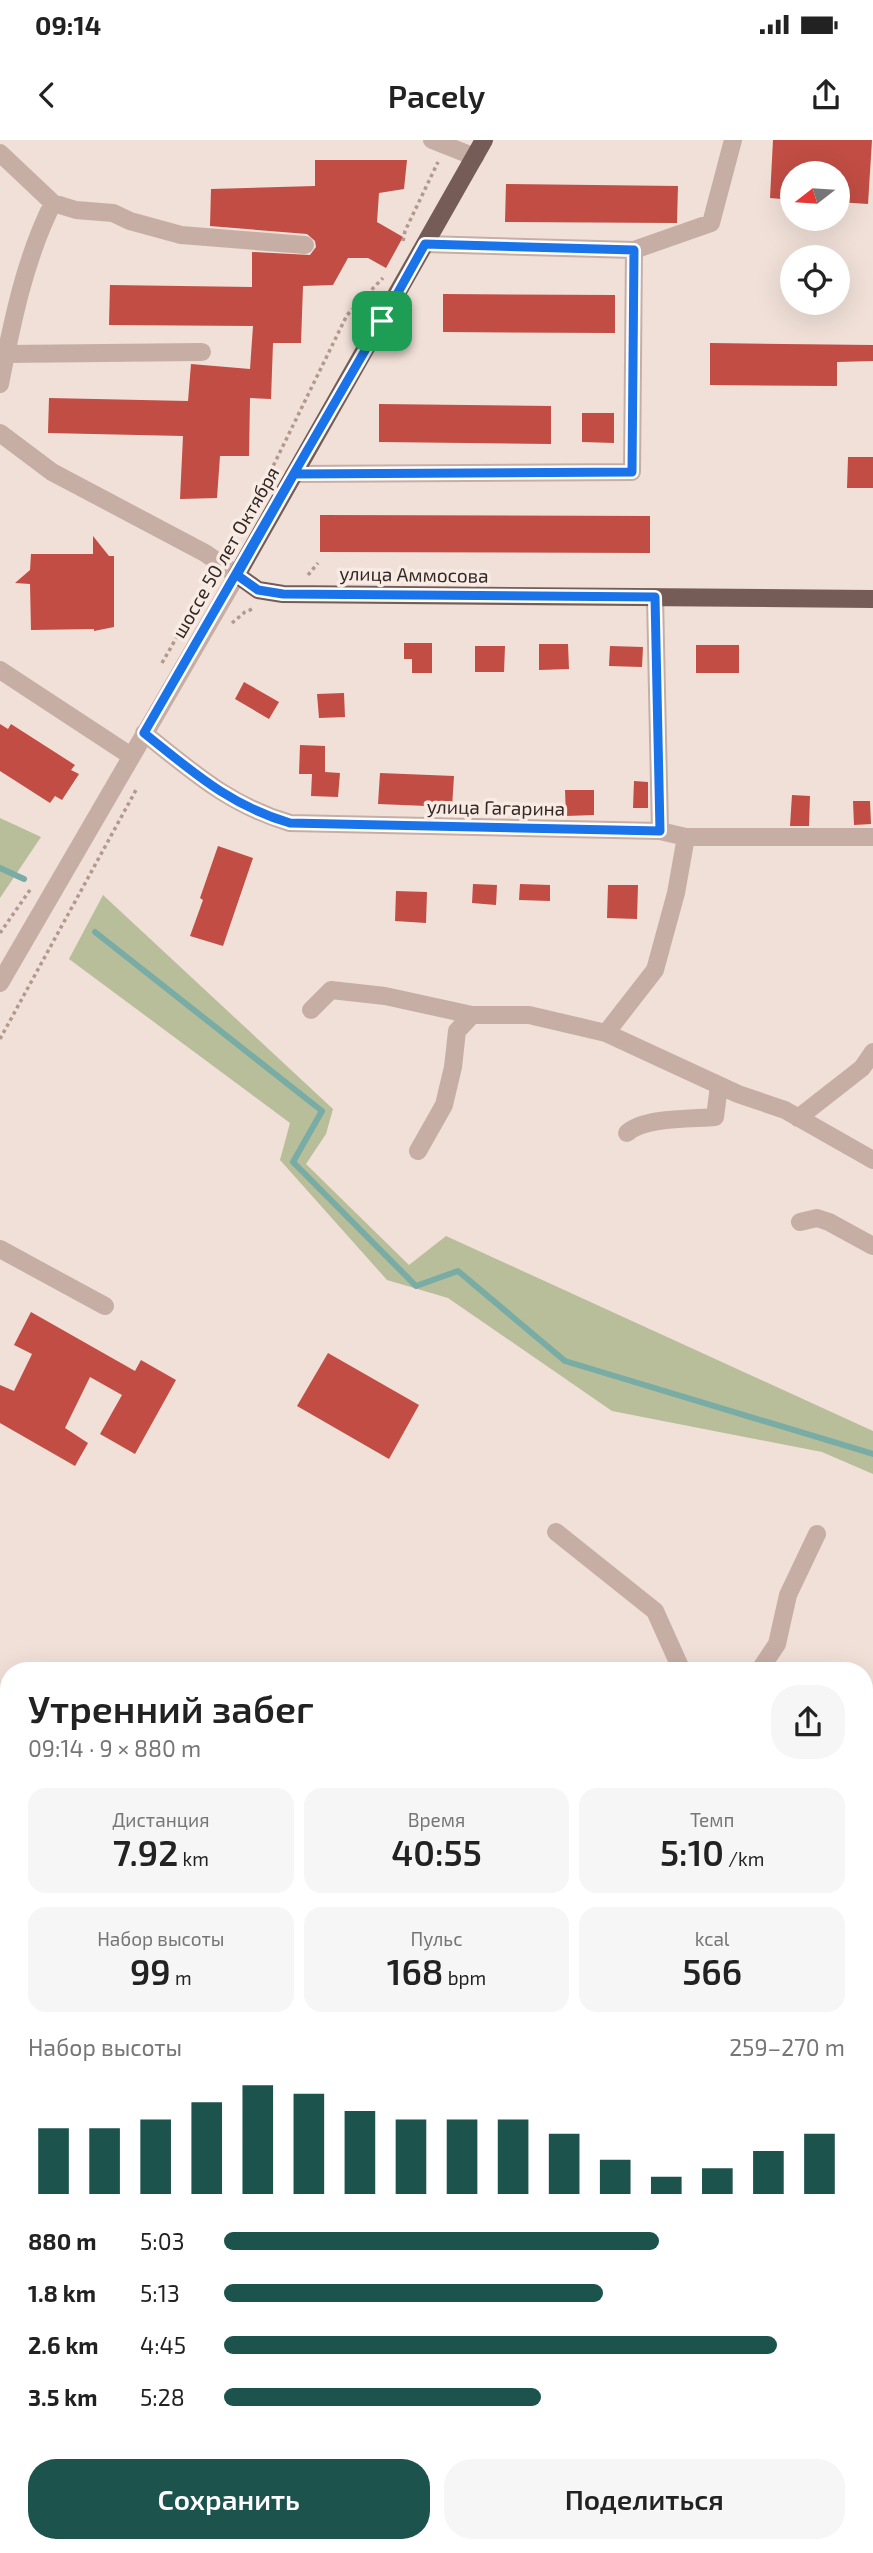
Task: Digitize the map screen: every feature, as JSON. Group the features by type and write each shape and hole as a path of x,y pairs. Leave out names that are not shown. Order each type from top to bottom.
{"main road":[{"name":"шоссе 50 лет Октября","path":"237,575 484,140"},
{"name":"улица Аммосова","path":"237,575 258,590 292,594 873,599"}],"street":[{"path":"425,244 634,250 711,223 733,140"},
{"path":"439,142 475,157"},
{"path":"0,153 53,203 76,210 113,213 181,235 305,245"},
{"path":"0,384 28,266 41,227 53,203"},
{"path":"294,474 632,472 634,250"},
{"path":"6,354 202,352"},
{"name":"улица Аммосова","path":"0,433 52,472 205,553 237,575"},
{"name":"шоссе 50 лет Октября","path":"0,983 237,575"},
{"path":"655,597 660,831"},
{"path":"0,670 131,756"},
{"name":"улица Гагарина","path":"144,733 236,803 265,816 290,823 660,831 686,838 873,837"},
{"path":"606,1033 655,970 676,893 686,838"},
{"path":"311,1010 331,990 385,996 472,1015 530,1015 606,1033 719,1086 785,1110 873,1160"},
{"path":"418,1151 444,1105 453,1067 457,1031 472,1015"},
{"path":"798,1118 862,1068 873,1052"},
{"path":"627,1133 634,1126 715,1117 719,1086"},
{"path":"800,1222 817,1218 873,1246"},
{"path":"0,1249 105,1306"},
{"path":"556,1532 655,1611 678,1662"},
{"path":"765,1662 777,1644 788,1595 817,1534"}],"path":[{"path":"399,249 439,142"},
{"path":"256,500 347,315 387,274"},
{"path":"224,630 245,612 266,604 285,603 317,563"},
{"path":"0,1039 141,782"}],"green space":[{"path":"0,818 41,837 0,898"},
{"path":"103,895 333,1109 326,1134 306,1164 409,1265 446,1236 873,1431 873,1474 822,1452 612,1411 448,1298 387,1280 280,1160 290,1123 69,959"}],"building":[{"path":"773,140 872,140 868,204 850,203 850,161 780,161 780,199 770,198"},
{"path":"315,160 407,160 404,189 379,193 377,222 403,237 386,268 368,258 348,258 333,285 303,286 301,343 273,343 271,399 250,398 249,456 220,456 217,498 180,499 183,436 48,433 49,398 188,401 191,364 250,369 253,326 109,325 110,285 252,287 252,252 310,255 316,247 315,241 307,234 210,226 211,189 315,186"},
{"path":"506,184 678,186 677,223 505,222"},
{"path":"443,294 615,295 615,333 443,332"},
{"path":"710,343 873,345 873,361 837,362 837,386 710,385"},
{"path":"379,404 551,406 551,444 379,442"},
{"path":"582,413 614,413 614,443 582,442"},
{"path":"848,457 873,457 873,488 847,488"},
{"path":"320,515 650,516 650,553 320,552"},
{"path":"93,536 109,556 114,556 114,627 94,631 31,630 30,584 15,583 30,570 31,554 93,554"},
{"path":"404,643 432,643 432,673 412,673 412,659 404,659"},
{"path":"539,644 568,644 569,669 539,670"},
{"path":"696,645 739,645 739,673 696,673"},
{"path":"475,646 505,646 504,672 475,672"},
{"path":"610,646 643,647 642,667 609,666"},
{"path":"244,682 279,702 269,719 235,699"},
{"path":"344,693 345,717 319,718 317,694"},
{"path":"0,724 8,729 11,724 75,765 71,770 79,774 62,800 55,796 50,803 0,771"},
{"path":"300,745 325,746 325,772 340,773 338,797 311,796 312,774 299,774"},
{"path":"380,773 454,776 452,807 378,804"},
{"path":"634,781 648,782 648,808 633,808"},
{"path":"565,790 594,790 594,815 566,816"},
{"path":"792,795 810,796 809,826 790,826"},
{"path":"853,801 870,801 871,824 854,825"},
{"path":"218,846 253,858 223,946 190,936"},
{"path":"473,884 497,885 496,905 472,903"},
{"path":"520,884 550,885 550,901 519,900"},
{"path":"608,885 638,885 637,919 607,918"},
{"path":"396,891 427,892 426,923 395,921"},
{"path":"31,1312 135,1371 141,1360 176,1380 135,1454 100,1434 122,1395 90,1377 65,1428 88,1443 75,1466 0,1423 0,1385 14,1391 32,1354 14,1345"},
{"path":"328,1353 419,1405 389,1459 297,1406"}],"waterway":[{"path":"0,868 24,879"},
{"path":"95,932 322,1111 293,1162 416,1286 458,1271 565,1361 873,1454"}],"route":[{"path":"425,244 634,250 632,472 294,474 237,575 258,590 283,594 655,597 660,831 290,823 265,816 236,803 144,733 382,321 425,244"}]}
